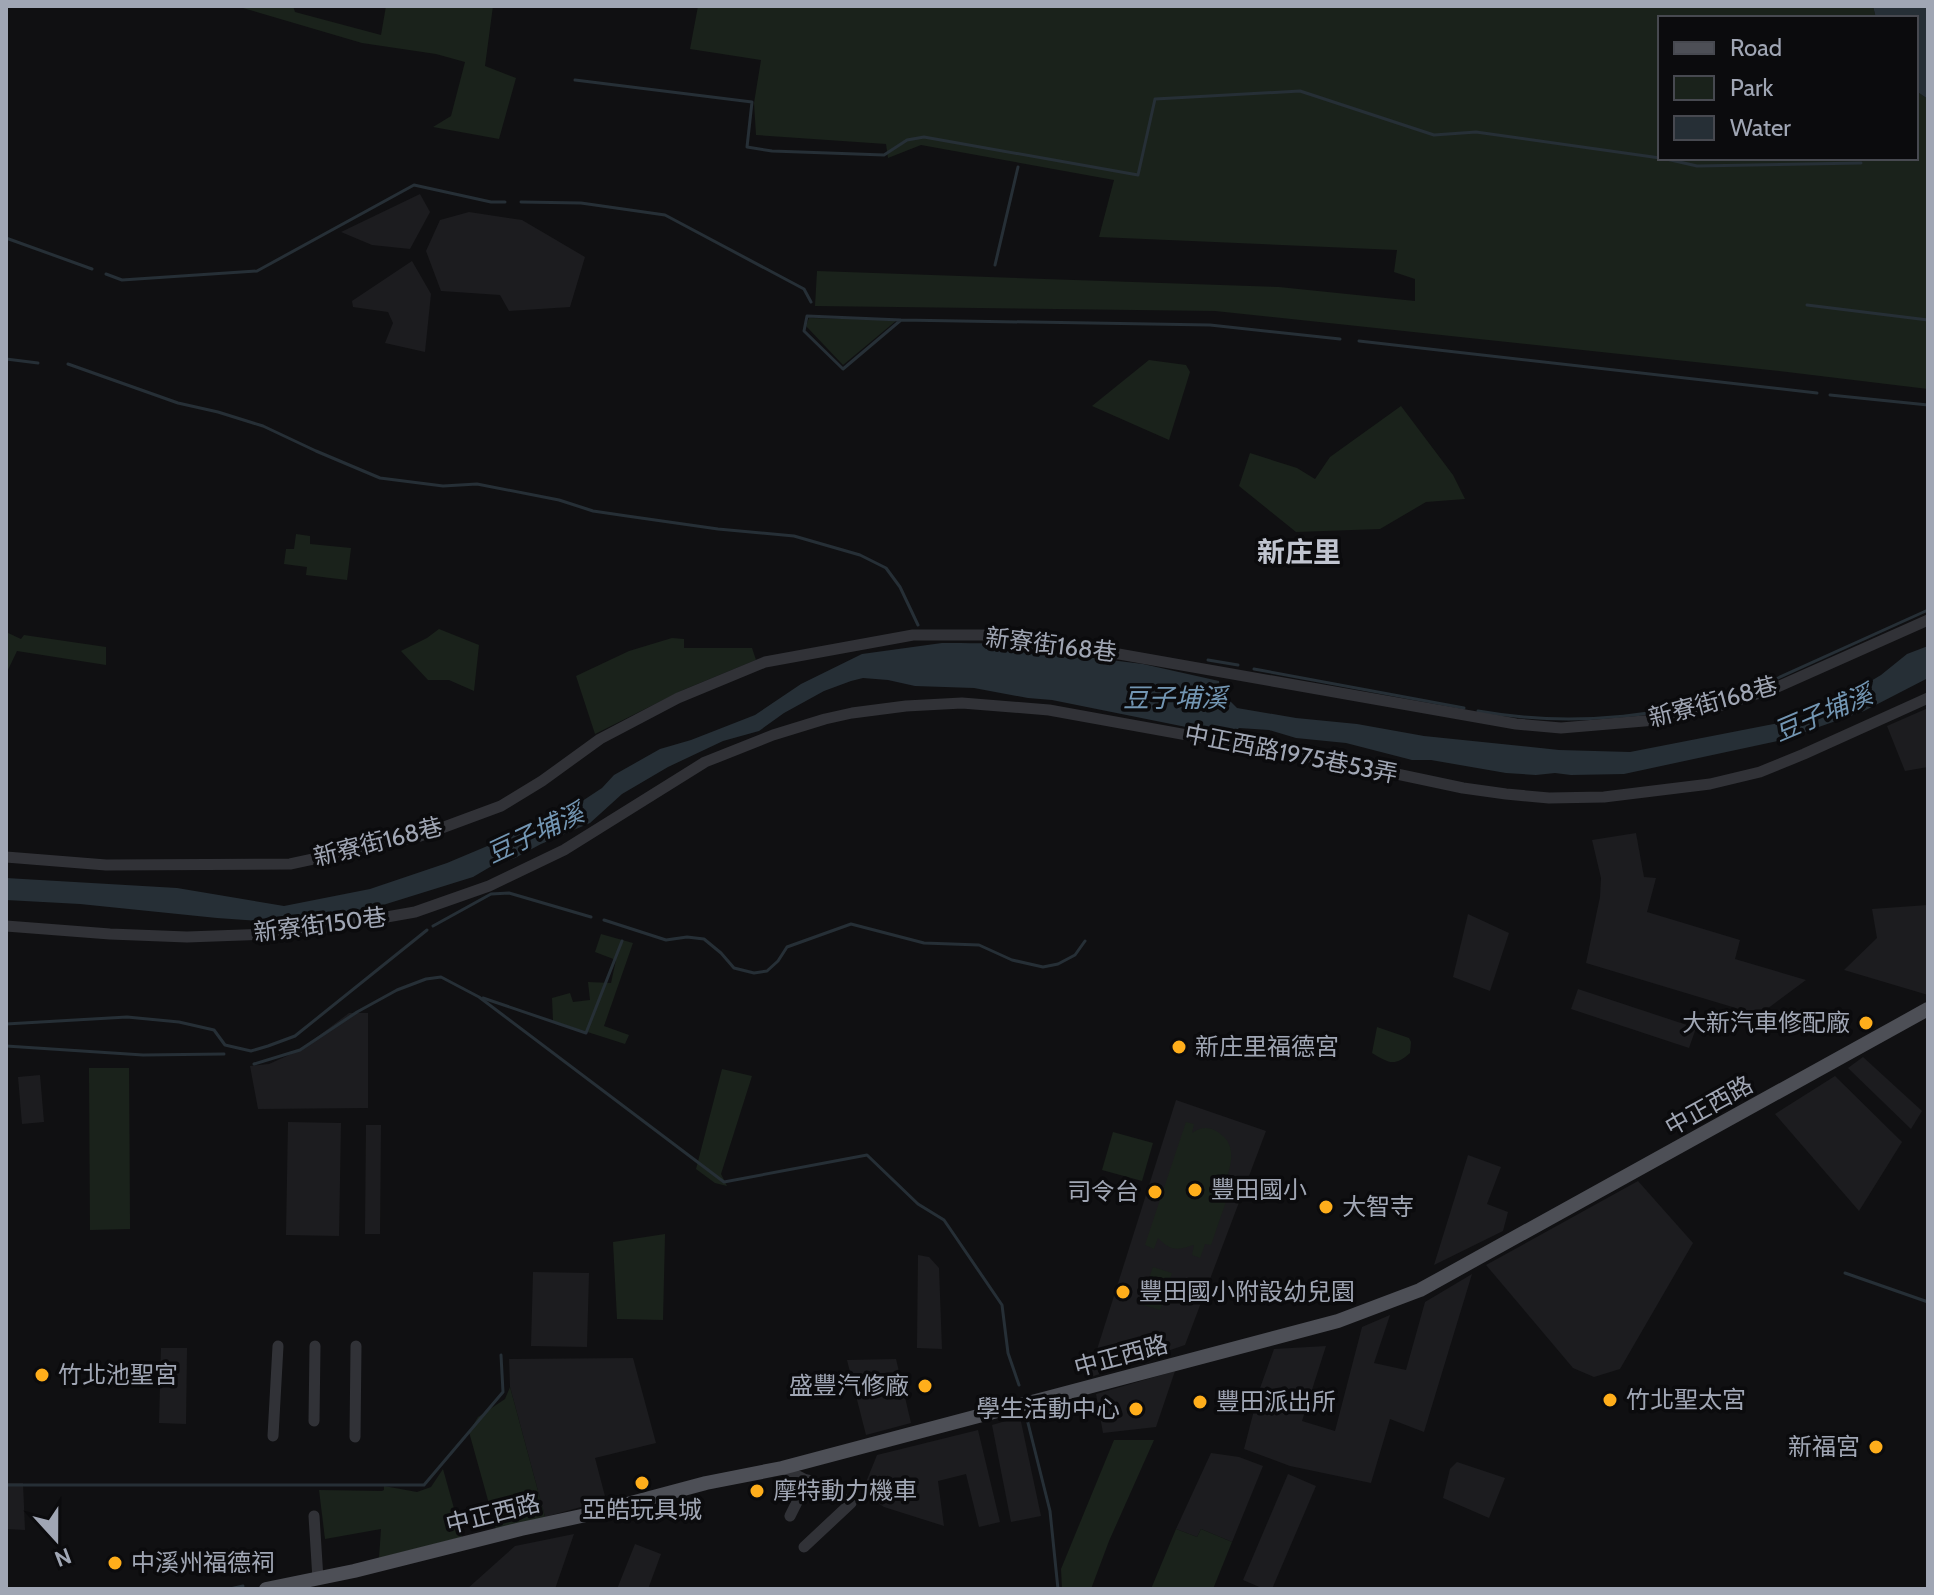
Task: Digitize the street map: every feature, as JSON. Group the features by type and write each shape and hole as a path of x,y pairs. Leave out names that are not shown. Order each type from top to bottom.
{"main road":[{"name":"中正西路","path":"266,1589 586,1515 706,1483 782,1468 1338,1321 1420,1290 1928,1009"}],"street":[{"name":"新寮街168巷","path":"6,857 106,865 290,864 420,836 501,806 600,739 678,698 765,662 913,635 1011,635 1516,724 1561,728 1656,720 1716,707 1775,688 1928,620"},
{"name":"中正西路1975巷53弄","path":"613,820 705,762 773,735 852,713 906,706 962,703 1049,710 1349,764 1463,788 1549,798 1604,797 1710,784 1760,772 1928,698"},
{"name":"新寮街150巷","path":"6,926 187,937 296,933 415,912 489,886 564,850 613,820"},
{"path":"273,1436 278,1346"},
{"path":"314,1421 315,1346"},
{"path":"355,1437 356,1346"},
{"path":"782,1468 851,1503 804,1547"},
{"path":"790,1516 808,1480"},
{"path":"314,1516 318,1579"}],"shaded area":[{"path":"420,194 430,212 410,249 372,245 341,232"},
{"path":"469,212 522,220 585,257 570,307 509,311 500,295 441,291 426,251 440,220"},
{"path":"412,261 431,294 425,352 385,343 393,323 388,312 353,307 352,301"},
{"path":"1928,708 1928,767 1905,771 1887,726"},
{"path":"1636,833 1644,877 1656,878 1647,912 1740,940 1735,959 1806,980 1759,1015 1586,963 1601,878 1592,840"},
{"path":"1928,905 1928,995 1844,970 1877,938 1872,909"},
{"path":"1468,914 1509,933 1490,991 1453,977"},
{"path":"1578,989 1696,1028 1689,1048 1571,1009"},
{"path":"349,1013 368,1013 368,1108 258,1109 250,1066 269,1064 300,1050"},
{"path":"1863,1057 1922,1111 1911,1129 1848,1068"},
{"path":"40,1075 44,1122 22,1124 18,1077"},
{"path":"1835,1076 1902,1142 1859,1211 1775,1114"},
{"name":"豐田國小","path":"1176,1100 1266,1131 1185,1345 1088,1378"},
{"path":"288,1122 341,1123 339,1236 286,1235"},
{"path":"366,1125 381,1125 380,1234 365,1234"},
{"path":"1468,1155 1501,1167 1487,1204 1508,1212 1503,1231 1434,1265"},
{"path":"1638,1181 1693,1243 1620,1369 1594,1377 1573,1368 1486,1265"},
{"path":"918,1255 929,1257 939,1268 942,1349 917,1348"},
{"path":"533,1272 589,1273 587,1347 531,1346"},
{"path":"1472,1274 1424,1432 1390,1419 1371,1483 1290,1466 1244,1449 1274,1349 1326,1346 1302,1421 1335,1431 1362,1327 1390,1315 1374,1363 1406,1370 1425,1302"},
{"path":"161,1348 187,1348 186,1424 159,1423"},
{"path":"633,1358 656,1443 595,1458 606,1500 545,1517 510,1387 509,1359"},
{"path":"896,1359 911,1423 866,1435 847,1360"},
{"path":"1175,1371 1156,1427 1103,1433 1096,1394"},
{"path":"1020,1417 1041,1516 1011,1522 992,1425"},
{"path":"978,1430 1000,1522 979,1527 966,1474 938,1481 944,1526 884,1507 862,1492 877,1455"},
{"path":"1211,1453 1239,1457 1263,1466 1232,1542 1201,1529 1197,1537 1176,1529"},
{"path":"1457,1462 1505,1478 1489,1518 1443,1498 1450,1469"},
{"path":"1288,1474 1316,1486 1272,1589 1264,1589 1243,1580"},
{"path":"6,1483 23,1483 25,1530 6,1529"},
{"path":"574,1534 555,1589 467,1589 515,1546"},
{"path":"635,1544 661,1554 648,1589 617,1589"}],"green space":[{"path":"236,6 293,6 295,12 381,35 386,6 493,6 485,66 516,78 499,139 433,127 451,116 465,62 436,54 362,43"},
{"path":"698,6 1873,6 1876,16 1658,16 1658,160 1918,160 1918,92 1928,99 1928,389 1215,311 815,306 817,271 1279,287 1415,301 1415,279 1394,272 1397,250 1099,237 1114,180 921,145 888,158 886,144 756,135 754,103 761,60 690,49"},
{"path":"809,318 897,320 843,365 806,326"},
{"path":"1149,360 1186,365 1190,372 1169,440 1092,406"},
{"path":"1401,406 1453,475 1465,499 1426,502 1380,529 1296,532 1239,486 1250,453 1297,468 1315,479 1330,457"},
{"path":"296,534 310,536 310,544 351,548 347,580 306,575 307,567 284,564 286,549 294,549"},
{"path":"439,629 479,645 474,691 449,680 428,680 401,651"},
{"path":"6,632 21,639 24,635 106,647 106,665 17,651 6,674"},
{"path":"672,638 684,639 684,648 752,648 756,660 683,690 595,734 576,676 629,651"},
{"path":"601,934 633,943 604,1026 629,1035 625,1044 553,1021 552,998 570,993 573,1002 590,1000 588,982 611,983 616,960 595,952"},
{"path":"1377,1027 1409,1038 1410,1053 1391,1062 1372,1053"},
{"path":"89,1068 129,1068 130,1229 90,1230"},
{"path":"722,1069 752,1076 721,1174 727,1186 715,1183 696,1169"},
{"path":"1186,1122 1194,1124 1192,1133 1204,1128 1216,1131 1230,1145 1231,1154 1219,1201 1225,1185 1231,1187 1211,1245 1205,1244 1200,1258 1192,1255 1194,1245 1174,1249 1158,1238 1154,1249 1145,1245"},
{"path":"1113,1132 1153,1143 1142,1181 1102,1170"},
{"path":"665,1234 663,1320 617,1319 613,1242"},
{"path":"1153,1267 1172,1273 1160,1310 1140,1304"},
{"path":"510,1387 545,1517 496,1529 469,1432 478,1417 505,1399"},
{"path":"1114,1440 1154,1440 1091,1589 1062,1589 1061,1569"},
{"path":"443,1469 462,1537 379,1558 381,1529 325,1539 319,1490 382,1491 384,1486 417,1492 431,1487"},
{"path":"1176,1529 1197,1537 1201,1529 1232,1542 1213,1589 1151,1589"}],"water":[{"path":"1873,6 1928,6 1928,99 1918,92 1918,16 1876,16"},
{"name":"豆子埔溪","path":"942,643 1017,646 1143,664 1219,681 1220,691 1237,708 1424,736 1559,750 1630,752 1805,718 1826,708 1850,688 1881,675 1907,654 1928,646 1928,678 1864,711 1782,740 1624,774 1536,775 1412,760 1346,743 1296,738 1269,730 1239,728 1233,733 1201,730 974,688 915,686 863,678 824,691 759,731 723,741 668,767 622,794 590,823 473,877 383,905 307,920 273,922 6,900 6,878 177,888 284,906 370,889 447,863 561,815 602,788 614,775 660,749 755,715 801,684 862,654"}],"waterway":[{"path":"575,80 752,102 747,147 772,151 884,155 907,140 924,137 1138,175 1155,99 1300,91 1434,135 1476,132 1658,158"},
{"path":"1671,160 1697,166 1861,163"},
{"path":"995,265 1018,167"},
{"path":"106,274 122,280 257,271 414,185 491,202 505,202"},
{"path":"521,202 581,203 665,215 804,289 811,302"},
{"path":"6,238 92,269"},
{"path":"1807,305 1928,320"},
{"path":"901,320 843,369 804,331 807,316 1210,325 1340,339"},
{"path":"1359,341 1817,393"},
{"path":"6,359 38,363"},
{"path":"68,364 178,403 263,426 380,478 443,486 477,484 559,500 593,511 718,529 794,536 860,555 886,568 900,587 918,625"},
{"path":"1830,395 1928,405"},
{"path":"1778,678 1928,610"},
{"path":"1208,660 1238,665"},
{"path":"1254,669 1464,708"},
{"path":"1478,711 1551,719 1623,716 1695,704 1765,683"},
{"path":"433,926 491,894 509,893 591,917"},
{"path":"604,920 666,940 687,937 704,939 734,968 754,973 767,971 787,947 851,924 924,943 979,945 1012,960 1043,967 1058,964 1075,955 1085,941"},
{"path":"6,1024 127,1017 179,1022 214,1030 225,1045 251,1051 295,1036 427,930"},
{"path":"483,998 586,1033 622,941"},
{"path":"254,1064 300,1050 397,990 441,977 479,997 724,1182 867,1155 918,1204 944,1220 1002,1305 1008,1353 1019,1385"},
{"path":"6,1046 143,1055 224,1054"},
{"path":"1845,1273 1928,1302"},
{"path":"6,1485 424,1485 503,1392 501,1355"},
{"path":"1027,1419 1050,1511 1058,1589"},
{"path":"230,1589 243,1586"}],"place":[{"name":"大新汽車修配廠","path":"1866,1023"},
{"name":"新庄里福德宮","path":"1179,1047"},
{"name":"豐田國小","path":"1195,1190"},
{"name":"司令台","path":"1155,1192"},
{"name":"大智寺","path":"1326,1207"},
{"name":"豐田國小附設幼兒園","path":"1123,1292"},
{"name":"竹北池聖宮","path":"42,1375"},
{"name":"盛豐汽修廠","path":"925,1386"},
{"name":"竹北聖太宮","path":"1610,1400"},
{"name":"豐田派出所","path":"1200,1402"},
{"name":"學生活動中心","path":"1136,1409"},
{"name":"新福宮","path":"1876,1447"},
{"name":"亞皓玩具城","path":"642,1483"},
{"name":"摩特動力機車","path":"757,1491"},
{"name":"中溪州福德祠","path":"115,1563"}],"district":[{"name":"新庄里","path":"1299,552"}]}
